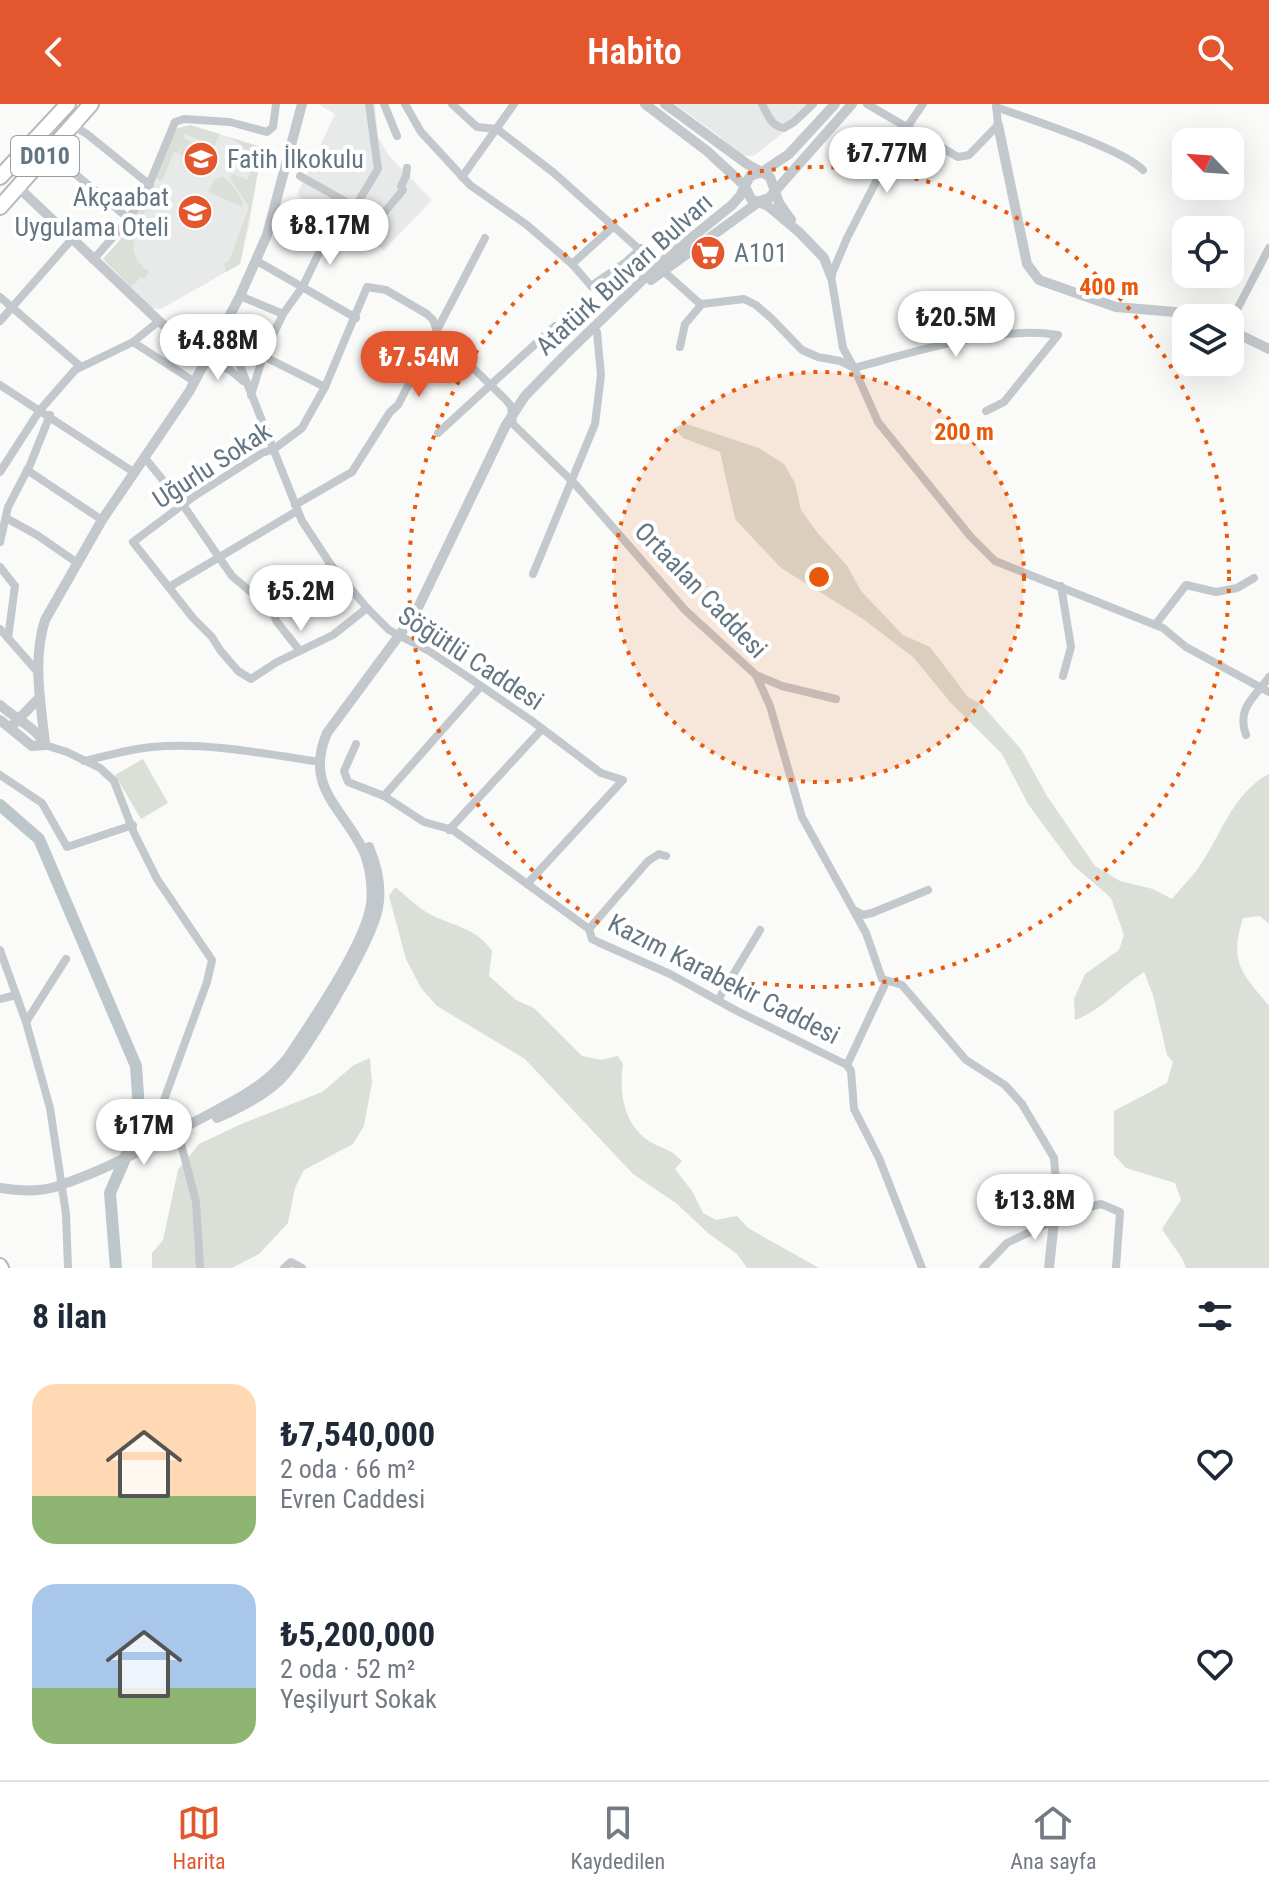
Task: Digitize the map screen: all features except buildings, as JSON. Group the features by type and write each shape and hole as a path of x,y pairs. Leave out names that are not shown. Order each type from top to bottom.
{"highway":[{"name":"D010","path":"0,177 68,104"},
{"name":"D010","path":"0,207 91,104"}],"street":[{"path":"93,260 129,219 150,185 171,128 179,120 230,122 263,133 273,127 276,104"},
{"path":"45,745 36,670 39,638 45,620 102,520 195,382 240,296 267,235 302,104"},
{"path":"355,207 378,169 369,104"},
{"path":"384,104 397,136"},
{"path":"405,104 421,132 462,177 527,225 572,264 591,286 619,268 641,248"},
{"path":"452,104 477,127 497,129 554,173 702,304"},
{"path":"462,177 514,104"},
{"path":"645,104 707,151 745,186 751,199 760,201 799,232 824,258 831,276 843,348 878,422 970,536 995,561 1155,625 1186,647 1265,690"},
{"path":"665,104 770,177 779,203 799,232"},
{"path":"762,104 775,125 784,128 813,104"},
{"name":"Atatürk Bulvarı Bulvarı","path":"173,1134 186,1133 248,1103 283,1077 299,1057 369,937 379,899 375,861 330,790 325,756 333,731 402,637 423,601 512,419 538,381 725,212 740,196 750,176 762,172 789,154 835,104"},
{"name":"Atatürk Bulvarı Bulvarı","path":"512,419 544,383 662,268 760,201 769,198 852,104"},
{"path":"867,104 958,157 969,155 998,125"},
{"path":"831,276 847,238 906,127 923,104"},
{"path":"1143,170 1099,146 996,106 1027,264 1039,280 1116,307 1172,312"},
{"path":"72,125 150,185"},
{"path":"49,152 129,219"},
{"path":"300,176 378,220 403,190 401,186 407,168"},
{"path":"18,187 159,321 207,361 230,370 246,385"},
{"path":"572,264 614,226"},
{"path":"251,396 263,356 283,314 303,286 330,230"},
{"path":"367,608 333,635 251,679 238,671 169,587 347,476 357,466 390,412 398,405 485,238"},
{"path":"0,321 72,239"},
{"path":"1240,304 1269,248"},
{"path":"257,261 356,318"},
{"name":"Ortaalan Caddesi","path":"367,287 395,294 427,314 438,334 506,400 512,419 573,481 685,610 756,675 770,706 802,817 855,911 882,979 886,982"},
{"name":"Uğurlu Sokak","path":"169,587 133,542 183,505 262,453 274,449 302,428 325,387 367,287"},
{"path":"240,296 283,314"},
{"path":"0,297 80,366"},
{"path":"680,347 685,324 702,304 744,299 771,318 802,350 854,368 1004,333 1024,331 1058,335 1004,402 986,411"},
{"path":"0,472 40,410 80,366 133,342 159,321"},
{"path":"438,433 555,326"},
{"name":"Söğütlü Caddesi","path":"222,330 233,348 296,508 331,565 367,608 389,630 481,686 601,773 623,780 527,884"},
{"path":"533,574 595,424 601,375 597,332"},
{"path":"1244,337 1269,349"},
{"path":"133,342 195,382"},
{"path":"263,356 325,387"},
{"path":"0,385 135,473"},
{"path":"0,542 8,507 50,415"},
{"path":"145,458 183,505 232,576 270,608 300,651"},
{"path":"27,470 102,520"},
{"path":"6,518 76,562"},
{"path":"270,608 331,565"},
{"path":"0,567 15,586 8,638"},
{"path":"1155,625 1186,585 1216,592 1237,588 1254,578"},
{"path":"1061,586 1071,647 1063,676"},
{"path":"0,629 36,670"},
{"name":"Atatürk Bulvarı Bulvarı","path":"0,1188 33,1190 62,1184 106,1167 256,1089 278,1070 328,994 366,925 371,890 367,859 325,794 320,762 322,743 331,727 402,637"},
{"path":"756,675 782,686 836,699"},
{"path":"1265,690 1269,677"},
{"path":"384,796 481,686"},
{"path":"1246,735 1243,726 1245,707 1254,694 1265,690"},
{"path":"13,725 40,697"},
{"path":"0,705 32,746 45,745 67,752 100,768 114,781 134,833 157,879 212,960 207,982 161,1108 164,1127 173,1134 196,1202 200,1268"},
{"path":"0,720 13,725"},
{"path":"449,830 542,729"},
{"name":"Kazım Karabekir Caddesi","path":"356,744 346,764 345,777 348,782 384,796 424,822 453,830 589,929 592,939 670,974 847,1065"},
{"path":"84,761 129,750 183,747 270,754 320,762"},
{"path":"0,775 42,803 67,847 133,825"},
{"path":"589,929 648,861 659,854 666,856"},
{"path":"855,911 863,915 877,911 928,890"},
{"path":"877,911 888,919"},
{"path":"718,1000 760,930"},
{"path":"0,950 26,1022 50,1108 62,1184 68,1268"},
{"path":"26,1022 66,959"},
{"path":"922,1268 879,1158 854,1109 851,1071 847,1065 886,982 902,985 966,1060 1005,1085 1022,1104 1054,1158 1056,1181 1049,1268"},
{"path":"0,999 16,995"},
{"path":"983,1268 1007,1243 1092,1206 1106,1205 1120,1212 1116,1268"},
{"path":"284,1268 291,1262 302,1268"}],"shaded area":[{"path":"318,104 375,104 378,137 389,156 432,200 384,250 297,195 335,114"},
{"path":"675,104 819,104 755,155 748,156 735,153 719,136"},
{"name":"Akçaabat Uygulama Oteli","path":"190,125 258,146 262,150 249,225 240,264 161,309 151,308 103,259 120,240 154,187 153,181 177,128"},
{"path":"190,125 220,134 214,146 184,134 185,139 212,150 206,165 179,155 184,141 178,153 174,152 162,181 155,178 174,130"},
{"path":"229,137 262,150 240,264 226,272 224,264 229,261 249,207 230,178 233,174 247,180 257,156"},
{"path":"223,177 236,190 243,207 208,192 215,179"},
{"path":"147,199 151,201 137,229 133,247 140,264 149,272 131,287 103,259 120,240"},
{"path":"684,423 759,448 784,464 795,483 801,510 848,567 861,591 903,635 930,647 968,697 981,704 1021,749 1047,796 1095,866 1120,881 1153,889 1172,899 1197,870 1236,804 1256,782 1269,774 1269,924 1260,916 1243,918 1237,946 1240,966 1269,1006 1269,1268 1186,1268 1162,1229 1181,1200 1175,1183 1126,1168 1114,1155 1114,1111 1167,1083 1173,1062 1167,1055 1153,995 1144,972 1093,1011 1075,1020 1074,999 1085,974 1119,950 1124,935 1111,898 1073,865 1028,804 1002,754 951,703 913,657 863,619 781,568 735,519 720,452 683,438 674,428"},
{"path":"143,759 168,803 141,819 115,775"},
{"path":"395,887 426,912 478,936 492,951 489,976 516,1000 534,1008 582,1056 601,1060 618,1056 623,1064 625,1106 633,1126 654,1144 682,1161 675,1169 692,1191 703,1213 716,1220 737,1216 748,1228 819,1268 747,1268 737,1254 708,1233 676,1203 633,1174 525,1059 437,1006 421,988 406,959 389,896"},
{"path":"370,1058 372,1083 364,1126 353,1144 304,1170 295,1188 288,1223 259,1254 232,1268 152,1268 152,1253 163,1240 178,1170 199,1144 322,1092 354,1065"}],"waterway":[{"path":"0,805 39,839 136,1066 140,1124 110,1193 116,1268"}],"place":[{"name":"Fatih İlkokulu","path":"201,159"},
{"name":"Akçaabat Uygulama Oteli","path":"195,212"},
{"name":"A101","path":"708,253"}]}
